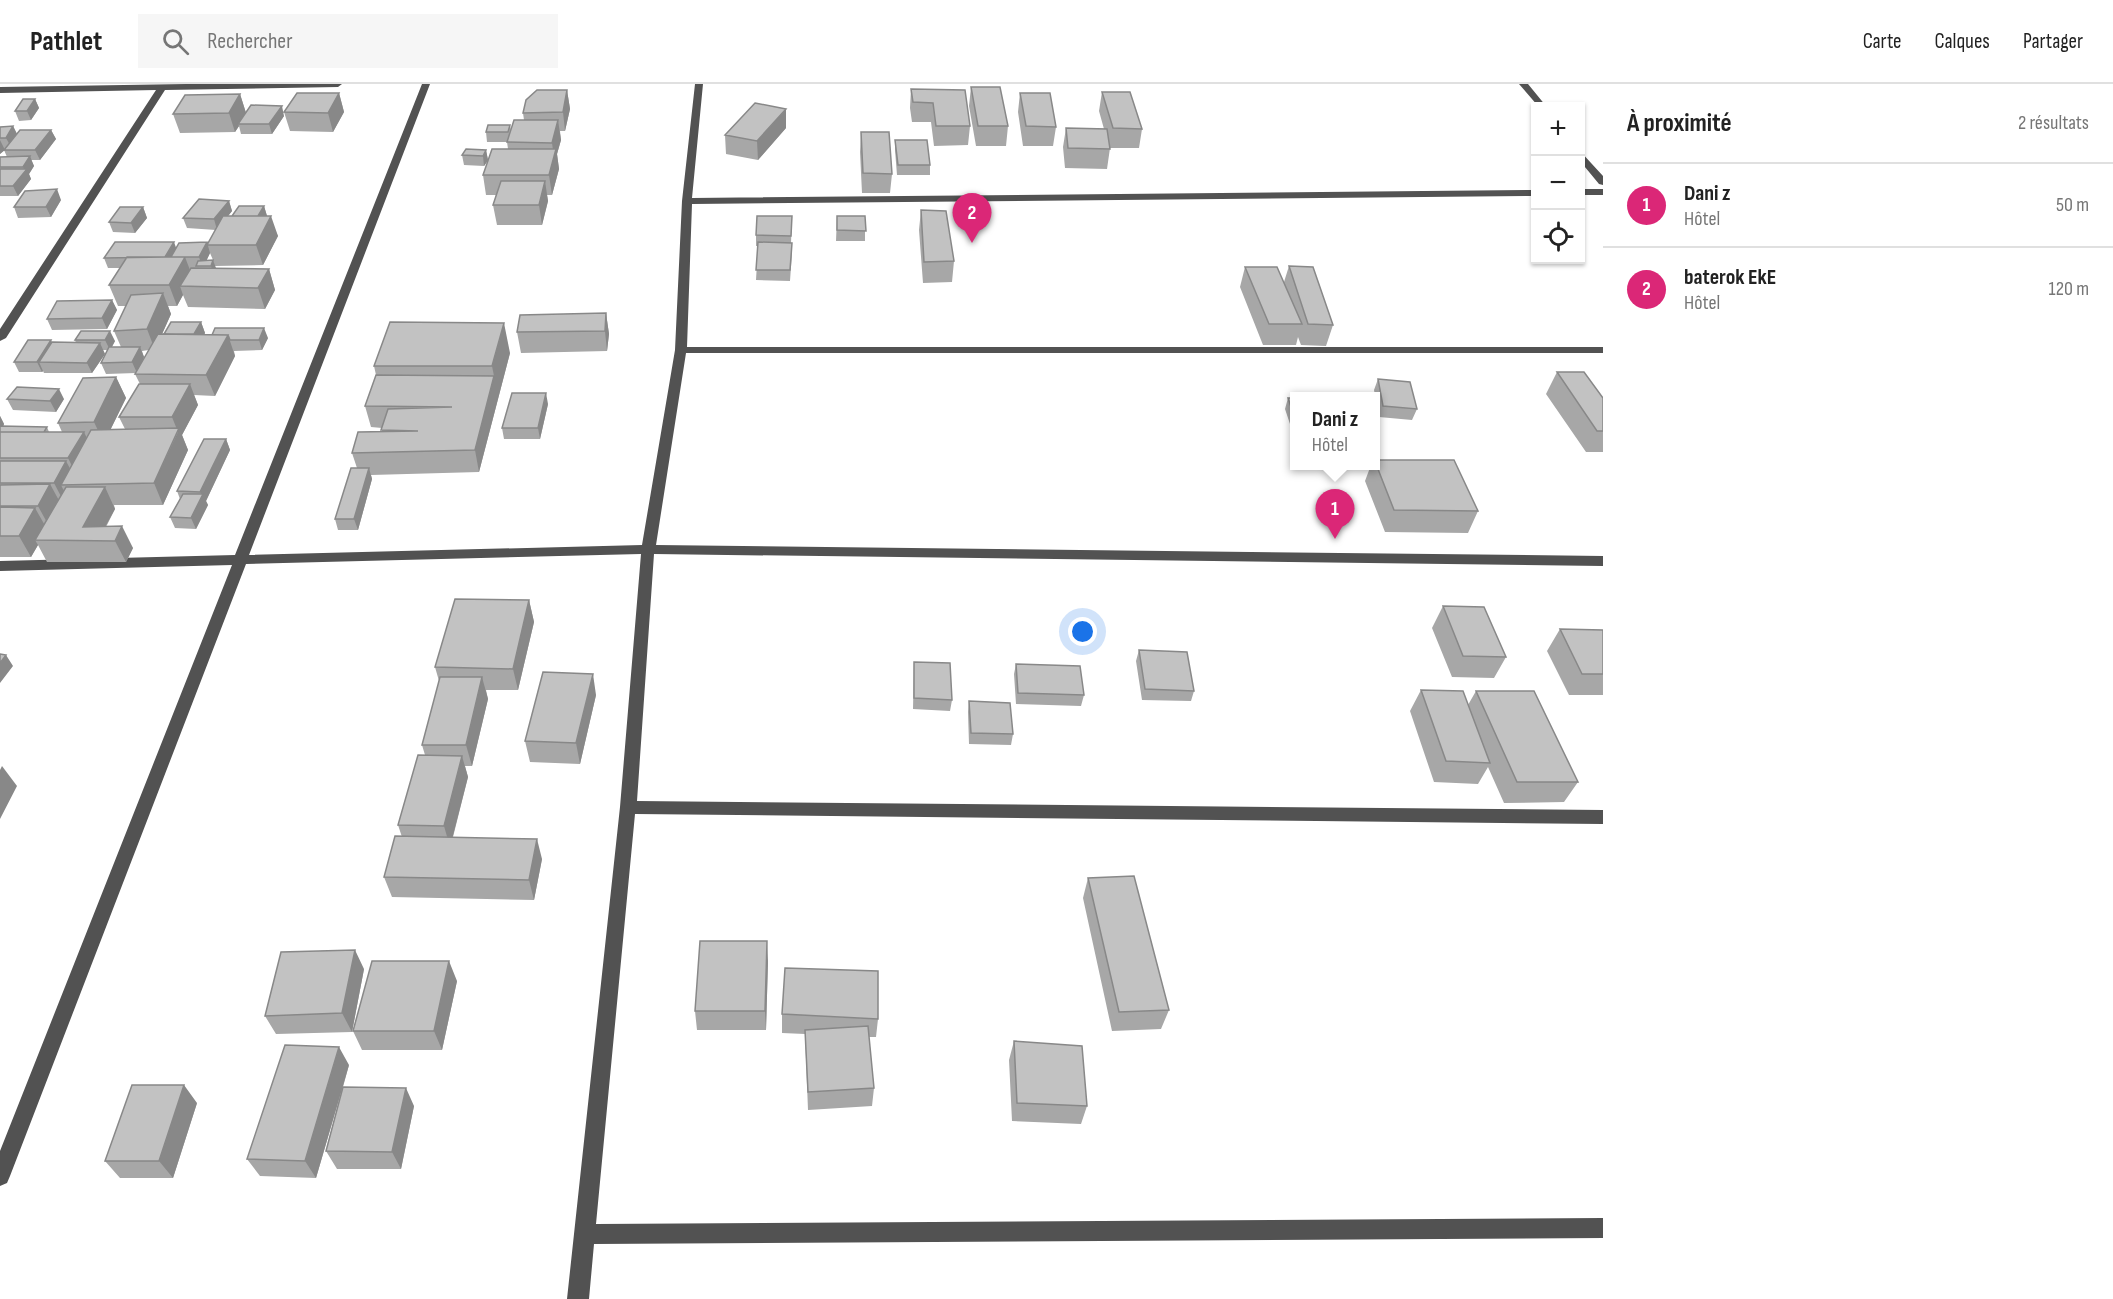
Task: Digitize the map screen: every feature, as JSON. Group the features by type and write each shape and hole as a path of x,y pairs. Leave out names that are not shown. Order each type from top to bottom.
{"street":[{"path":"0,90 338,84"},
{"path":"0,1176 426,84"},
{"path":"578,1299 628,807 648,549 681,350 687,201 699,84"},
{"path":"1523,84 1539,102"},
{"path":"0,338 162,87"},
{"path":"1583,156 1603,182"},
{"path":"1585,192 1603,192"},
{"path":"687,201 1531,193"},
{"path":"681,350 1603,350"},
{"path":"0,566 648,549 1603,561"},
{"path":"628,807 1603,817"},
{"path":"585,1234 1603,1228"}],"building":[{"path":"971,87 1000,87 1008,126 978,126"},
{"path":"911,89 965,90 970,126 936,126 933,103 913,102"},
{"path":"537,90 567,90 563,112 523,113 526,100"},
{"path":"1102,92 1130,92 1142,129 1113,128"},
{"path":"297,93 339,93 328,113 284,112"},
{"path":"1020,93 1050,93 1056,127 1026,126"},
{"path":"240,94 229,113 173,114 185,95"},
{"path":"23,99 35,99 27,111 15,111"},
{"path":"755,103 786,109 757,141 725,135"},
{"path":"251,105 282,106 269,124 238,124"},
{"path":"514,120 558,120 552,143 507,142"},
{"path":"488,125 510,125 508,132 486,132"},
{"path":"13,126 6,138 0,138 0,127"},
{"path":"1066,128 1107,129 1110,149 1068,148"},
{"path":"20,130 51,130 35,150 4,150"},
{"path":"861,132 889,132 892,174 863,173"},
{"path":"895,140 927,140 930,165 898,165"},
{"path":"466,149 486,150 483,156 462,155"},
{"path":"492,149 556,149 549,175 483,175"},
{"path":"30,156 23,167 0,167 0,157"},
{"path":"0,169 27,169 13,186 0,186"},
{"path":"501,181 545,181 539,205 493,205"},
{"path":"57,189 46,207 14,207 25,191"},
{"path":"199,199 229,201 214,219 183,218"},
{"path":"239,206 264,206 258,216 232,216"},
{"path":"120,207 143,207 131,223 109,222"},
{"path":"921,210 946,211 954,261 924,262"},
{"path":"223,216 271,216 256,245 207,245"},
{"path":"757,216 792,216 791,236 756,235"},
{"path":"837,216 865,216 866,231 837,230"},
{"path":"115,242 174,242 165,257 104,258"},
{"path":"207,242 199,257 171,257 179,243"},
{"path":"758,242 792,243 790,270 756,270"},
{"path":"127,257 185,257 169,285 109,285"},
{"path":"213,260 211,266 196,266 198,261"},
{"path":"1289,266 1313,267 1333,325 1308,324"},
{"path":"1245,267 1277,267 1302,324 1269,324"},
{"path":"191,268 269,269 258,288 180,286"},
{"path":"163,293 147,329 114,331 131,295"},
{"path":"112,300 102,318 47,319 57,301"},
{"path":"606,313 605,331 517,332 520,315"},
{"path":"171,322 201,322 194,334 164,334"},
{"path":"390,322 504,323 492,366 374,366"},
{"path":"215,328 264,328 259,340 230,340 228,335 212,335"},
{"path":"81,331 110,331 105,340 75,340"},
{"path":"158,334 228,335 206,375 135,374"},
{"path":"28,340 51,340 37,362 14,362"},
{"path":"52,342 100,343 87,363 39,362"},
{"path":"109,347 140,347 132,362 101,363"},
{"path":"1557,372 1584,372 1603,398 1603,431 1597,431"},
{"path":"376,375 494,376 475,450 352,453 358,432 418,431 381,430 388,409 452,407 365,406"},
{"path":"116,377 94,422 58,423 83,378"},
{"path":"1378,379 1410,382 1417,409 1383,406"},
{"path":"139,384 190,384 172,417 119,417"},
{"path":"17,387 59,389 50,401 7,399"},
{"path":"512,393 546,393 538,428 502,428"},
{"path":"0,426 47,427 44,432 0,432"},
{"path":"179,428 154,483 61,485 91,430"},
{"path":"0,432 84,432 68,458 0,458"},
{"path":"204,439 226,439 200,492 177,491"},
{"path":"1380,460 1454,460 1478,511 1394,510 1378,470"},
{"path":"0,461 66,461 54,483 0,483"},
{"path":"351,468 369,468 354,519 335,519"},
{"path":"50,484 38,506 0,506 0,485"},
{"path":"66,487 105,487 83,527 122,526 115,541 35,540"},
{"path":"183,494 203,494 191,518 170,517"},
{"path":"0,507 35,508 19,536 0,536"},
{"path":"455,599 529,600 513,669 435,667"},
{"path":"1443,606 1484,607 1506,657 1463,656"},
{"path":"1560,629 1603,630 1603,674 1582,674"},
{"path":"1139,650 1187,652 1194,691 1145,689"},
{"path":"0,654 6,655 0,663"},
{"path":"914,662 950,663 952,700 914,698"},
{"path":"1016,664 1080,666 1084,695 1018,693"},
{"path":"543,672 593,674 576,743 525,741"},
{"path":"440,677 482,677 466,745 422,745"},
{"path":"1421,690 1463,691 1490,763 1446,761"},
{"path":"1476,691 1534,691 1578,782 1517,782"},
{"path":"969,701 1010,703 1013,734 971,733"},
{"path":"418,755 462,756 444,826 398,825"},
{"path":"395,836 537,839 529,880 384,877"},
{"path":"1134,876 1169,1010 1119,1012 1088,878"},
{"path":"700,941 767,941 765,1011 695,1011"},
{"path":"355,950 342,1013 265,1016 281,952"},
{"path":"372,961 449,961 434,1031 353,1031"},
{"path":"785,968 878,971 878,1019 782,1014"},
{"path":"868,1026 874,1088 808,1092 805,1030"},
{"path":"1014,1041 1082,1046 1087,1106 1017,1103"},
{"path":"285,1045 339,1047 305,1161 247,1159"},
{"path":"132,1085 184,1085 159,1161 105,1161"},
{"path":"343,1087 406,1088 392,1152 326,1151"}],"place":[{"name":"baterok EkE","path":"972,243"},
{"name":"Dani z","path":"1335,539"}]}
